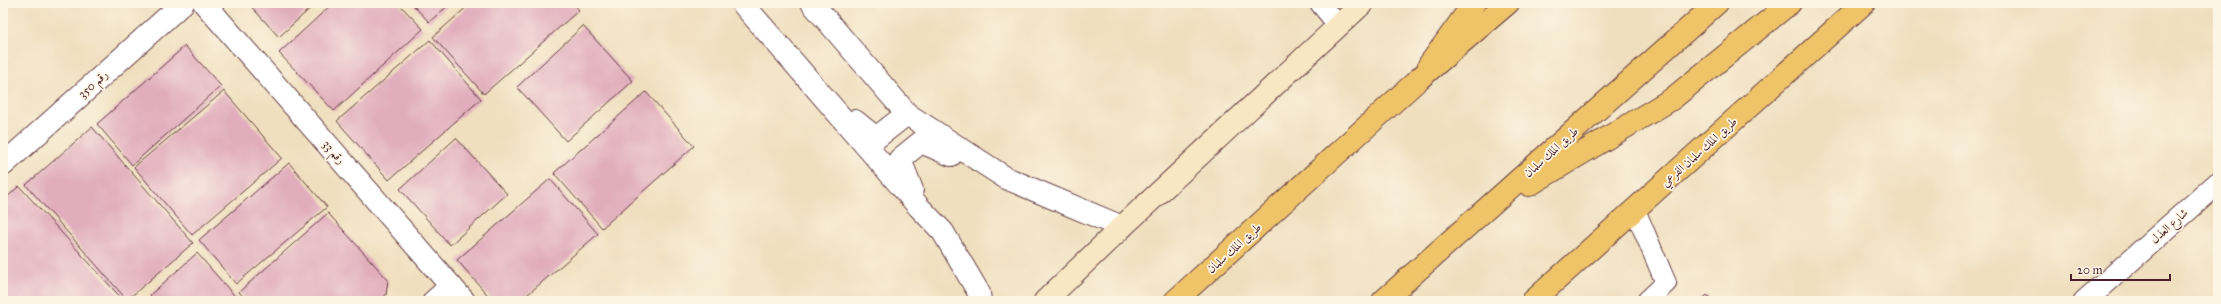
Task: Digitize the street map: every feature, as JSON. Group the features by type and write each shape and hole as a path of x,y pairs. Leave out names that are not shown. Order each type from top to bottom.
{"main road":[{"path":"1045,301 1338,24 1363,3"},
{"path":"1420,78 1474,3"},
{"name":"طريق الملك سلمان","path":"1175,301 1420,78 1508,3"},
{"name":"طريق الملك سلمان","path":"1383,301 1717,3"},
{"path":"1484,212 1672,99 1790,3"},
{"name":"طريق الملك سلمان الفرعي","path":"1533,301 1864,3"}],"street":[{"name":"رقم 350","path":"3,165 183,3"},
{"name":"رقم 33","path":"204,3 458,293"},
{"path":"742,3 919,207 943,232 979,294 980,301"},
{"path":"812,3 907,114 1006,178"},
{"path":"831,104 876,138 907,114"},
{"path":"919,207 900,159 920,142 1122,227"},
{"name":"شارع العذل","path":"2085,301 2218,183"},
{"path":"434,301 458,293"}],"lane":[{"path":"1320,3 1338,24"},
{"path":"1635,210 1666,284 1647,301"}],"building":[{"path":"248,3 316,3 279,37"},
{"path":"333,3 398,3 423,29 334,111 279,53"},
{"path":"411,3 451,3 429,22"},
{"path":"471,3 573,3 579,10 484,94 433,37"},
{"path":"583,26 633,81 566,141 517,87"},
{"path":"430,40 481,99 389,180 337,121"},
{"path":"185,46 221,86 132,165 97,124"},
{"path":"224,91 282,158 192,235 134,167"},
{"path":"646,92 694,146 602,228 554,173"},
{"path":"92,127 193,243 127,300 26,185"},
{"path":"456,138 507,194 450,245 400,189"},
{"path":"289,163 327,207 236,284 199,240"},
{"path":"550,179 598,234 520,301 493,301 457,260"},
{"path":"19,186 124,301 3,301 3,201"},
{"path":"328,213 388,280 386,295 379,301 247,301 239,292"},
{"path":"197,253 239,301 155,301 150,295"},
{"path":"1707,295 1712,301 1700,301"}]}
